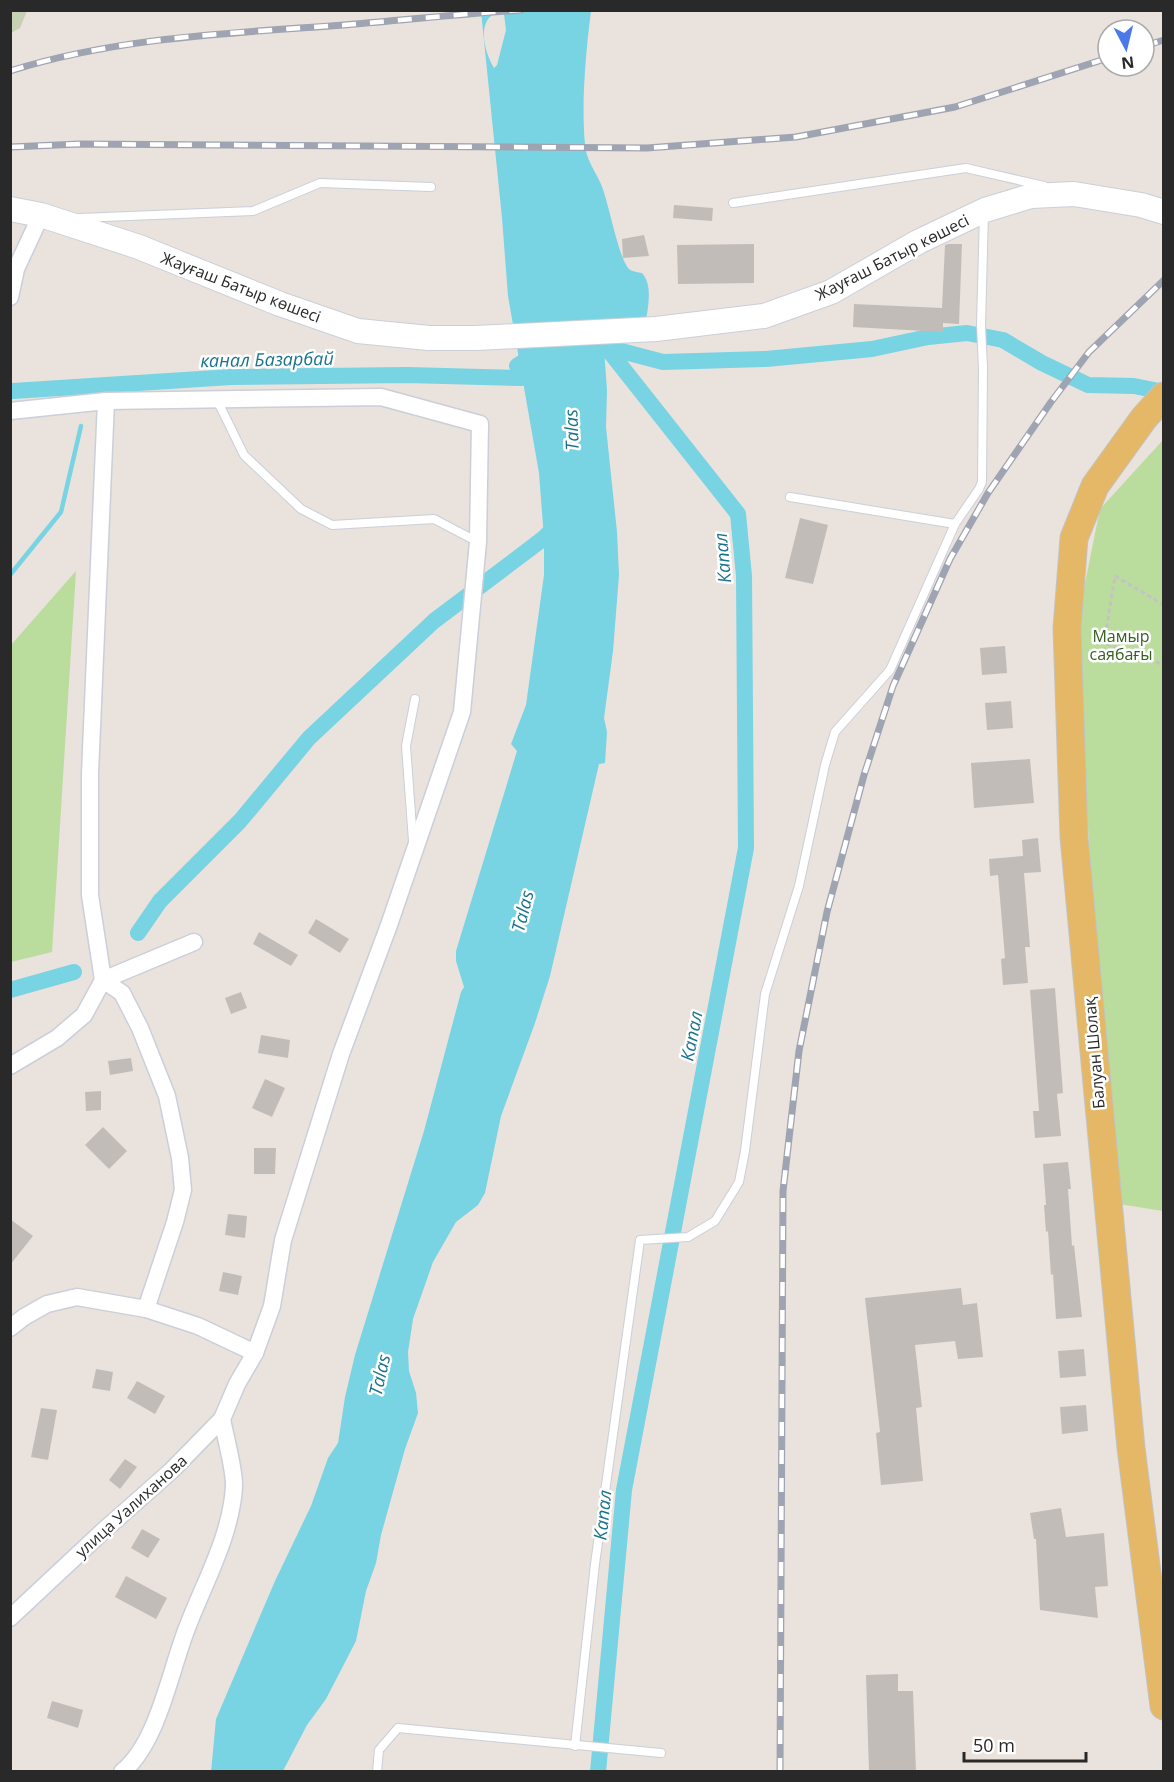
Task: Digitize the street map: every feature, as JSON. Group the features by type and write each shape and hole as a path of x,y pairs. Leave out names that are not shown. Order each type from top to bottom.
{"main road":[{"name":"Жауғаш Батыр көшесі","path":"10,209 48,217 139,247 280,304 358,331 429,338 476,338 656,329 764,316 831,292 918,242 985,210 1030,196 1080,195 1141,205 1164,212"},
{"name":"Балуан Шолақ","path":"1163,1700 1131,1448 1074,837 1067,628 1074,538 1095,486 1144,418 1164,396"}],"street":[{"path":"10,297 16,269 48,217"},
{"name":"улица Уалиханова","path":"10,1618 171,1471 222,1419 237,1384 255,1353 272,1306 283,1240 341,1054 462,712 478,542 480,424 381,398 217,400"},
{"path":"10,411 106,402 217,400"},
{"path":"10,1066 57,1038 84,1015 103,980 90,895 90,773 106,402"},
{"path":"103,980 194,942"},
{"path":"103,980 122,993 140,1028 167,1096 180,1158 183,1190 175,1222 146,1309"},
{"path":"10,1328 47,1304 77,1297 146,1309 198,1326 255,1353"},
{"path":"122,1772 134,1762 146,1741 227,1528 235,1485 222,1419"}],"lane":[{"path":"733,203 966,168 1080,195"},
{"path":"48,217 253,211 320,183 430,187"},
{"path":"575,1746 595,1564 640,1240 688,1237 715,1221 739,1182 765,994 799,885 825,765 835,732 890,670 955,524 982,482 981,326 985,210"},
{"path":"217,400 244,455 301,509 332,525 434,519 478,542"},
{"path":"790,497 955,524"},
{"path":"414,852 406,746 415,699"},
{"path":"377,1772 380,1750 398,1728 661,1753"}],"path":[{"path":"1164,605 1115,576 1104,643 1164,664"}],"green space":[{"path":"11,10 27,11 20,28 11,33"},
{"name":"Мамыр саябағы","path":"1163,440 1163,1211 1119,1204 1091,874 1076,628 1100,509"},
{"path":"76,571 52,952 11,962 11,645"}],"water":[{"name":"Talas","path":"481,11 591,11 584,95 586,149 600,182 625,263 630,270 642,273 646,278 649,292 645,327 637,334 607,344 604,349 607,390 606,427 619,575 613,651 604,718 607,732 605,763 599,764 550,976 501,1116 485,1193 478,1205 456,1222 433,1262 413,1319 408,1352 409,1371 416,1393 418,1413 405,1449 381,1535 356,1641 326,1699 307,1725 283,1771 211,1772 216,1719 275,1581 311,1506 328,1458 338,1443 345,1397 355,1355 424,1131 464,987 456,961 456,951 517,751 511,744 526,705 544,575 544,538 539,473 508,296","holes":["498,12 504,14 506,30 497,65 494,68 485,46 484,29 491,16"]}],"building":[{"path":"674,205 713,208 712,221 673,218"},
{"path":"644,235 649,256 623,258 622,239"},
{"path":"754,244 754,283 678,284 677,245"},
{"path":"962,244 959,324 943,323 943,332 853,327 854,304 942,308 945,245"},
{"path":"800,518 828,525 813,584 785,578"},
{"path":"1005,646 1007,673 982,675 980,648"},
{"path":"1011,701 1013,728 987,730 985,703"},
{"path":"1030,759 1034,803 974,808 971,763"},
{"path":"1038,838 1041,872 1024,873 1030,947 1025,947 1028,983 1003,985 1001,959 1005,958 998,875 990,876 989,859 1023,856 1022,840"},
{"path":"316,919 349,939 340,953 308,933"},
{"path":"259,932 298,955 291,966 253,944"},
{"path":"1055,988 1063,1093 1057,1094 1061,1136 1035,1138 1033,1111 1039,1111 1030,990"},
{"path":"241,992 247,1008 231,1014 225,998"},
{"path":"261,1035 290,1040 288,1058 258,1053"},
{"path":"131,1058 133,1071 110,1075 108,1061"},
{"path":"265,1079 285,1088 272,1117 252,1108"},
{"path":"101,1091 101,1110 86,1111 85,1092"},
{"path":"103,1127 127,1151 109,1169 85,1145"},
{"path":"254,1148 276,1148 275,1174 254,1174"},
{"path":"1068,1162 1072,1246 1074,1245 1082,1317 1056,1319 1048,1231 1046,1232 1043,1164"},
{"path":"228,1214 247,1216 245,1238 225,1235"},
{"path":"10,1219 33,1236 10,1265"},
{"path":"223,1272 242,1276 238,1295 219,1291"},
{"path":"961,1288 963,1305 977,1303 983,1357 958,1359 955,1341 915,1345 922,1407 916,1408 923,1481 881,1485 876,1433 880,1432 865,1298"},
{"path":"1084,1349 1086,1376 1060,1378 1058,1351"},
{"path":"96,1369 113,1372 110,1391 92,1388"},
{"path":"137,1381 165,1396 155,1414 127,1398"},
{"path":"1086,1405 1088,1431 1062,1434 1060,1407"},
{"path":"41,1408 57,1410 48,1460 31,1457"},
{"path":"125,1459 137,1467 120,1489 109,1480"},
{"path":"1061,1508 1066,1537 1104,1533 1108,1586 1095,1587 1098,1618 1040,1610 1036,1539 1034,1539 1030,1513"},
{"path":"142,1529 160,1539 148,1558 131,1548"},
{"path":"126,1576 167,1598 156,1619 115,1597"},
{"path":"898,1674 898,1691 913,1691 916,1772 869,1772 866,1675"},
{"path":"52,1701 83,1710 78,1728 47,1718"}],"waterway":[{"path":"607,344 606,347 663,362 766,359 872,349 928,337 967,333 1003,340 1042,363 1088,385 1134,386 1164,392"},
{"name":"Капал","path":"598,1772 624,1490 746,848 744,576 738,514 606,347"},
{"name":"канал Базарбай","path":"13,391 231,377 407,375 522,378 517,366 534,350"},
{"path":"10,575 61,512 81,426"},
{"path":"138,933 160,901 240,821 309,738 434,621 544,538 559,523"},
{"path":"10,990 74,972"}],"railway":[{"path":"10,71 92,51 176,38 521,10"},
{"path":"1156,42 1164,40"},
{"path":"10,147 80,144 647,148 796,137 955,107 1096,62"},
{"path":"780,1772 783,1191 799,1051 827,912 864,775 893,686 950,559 988,493 1089,352 1164,280"}]}
